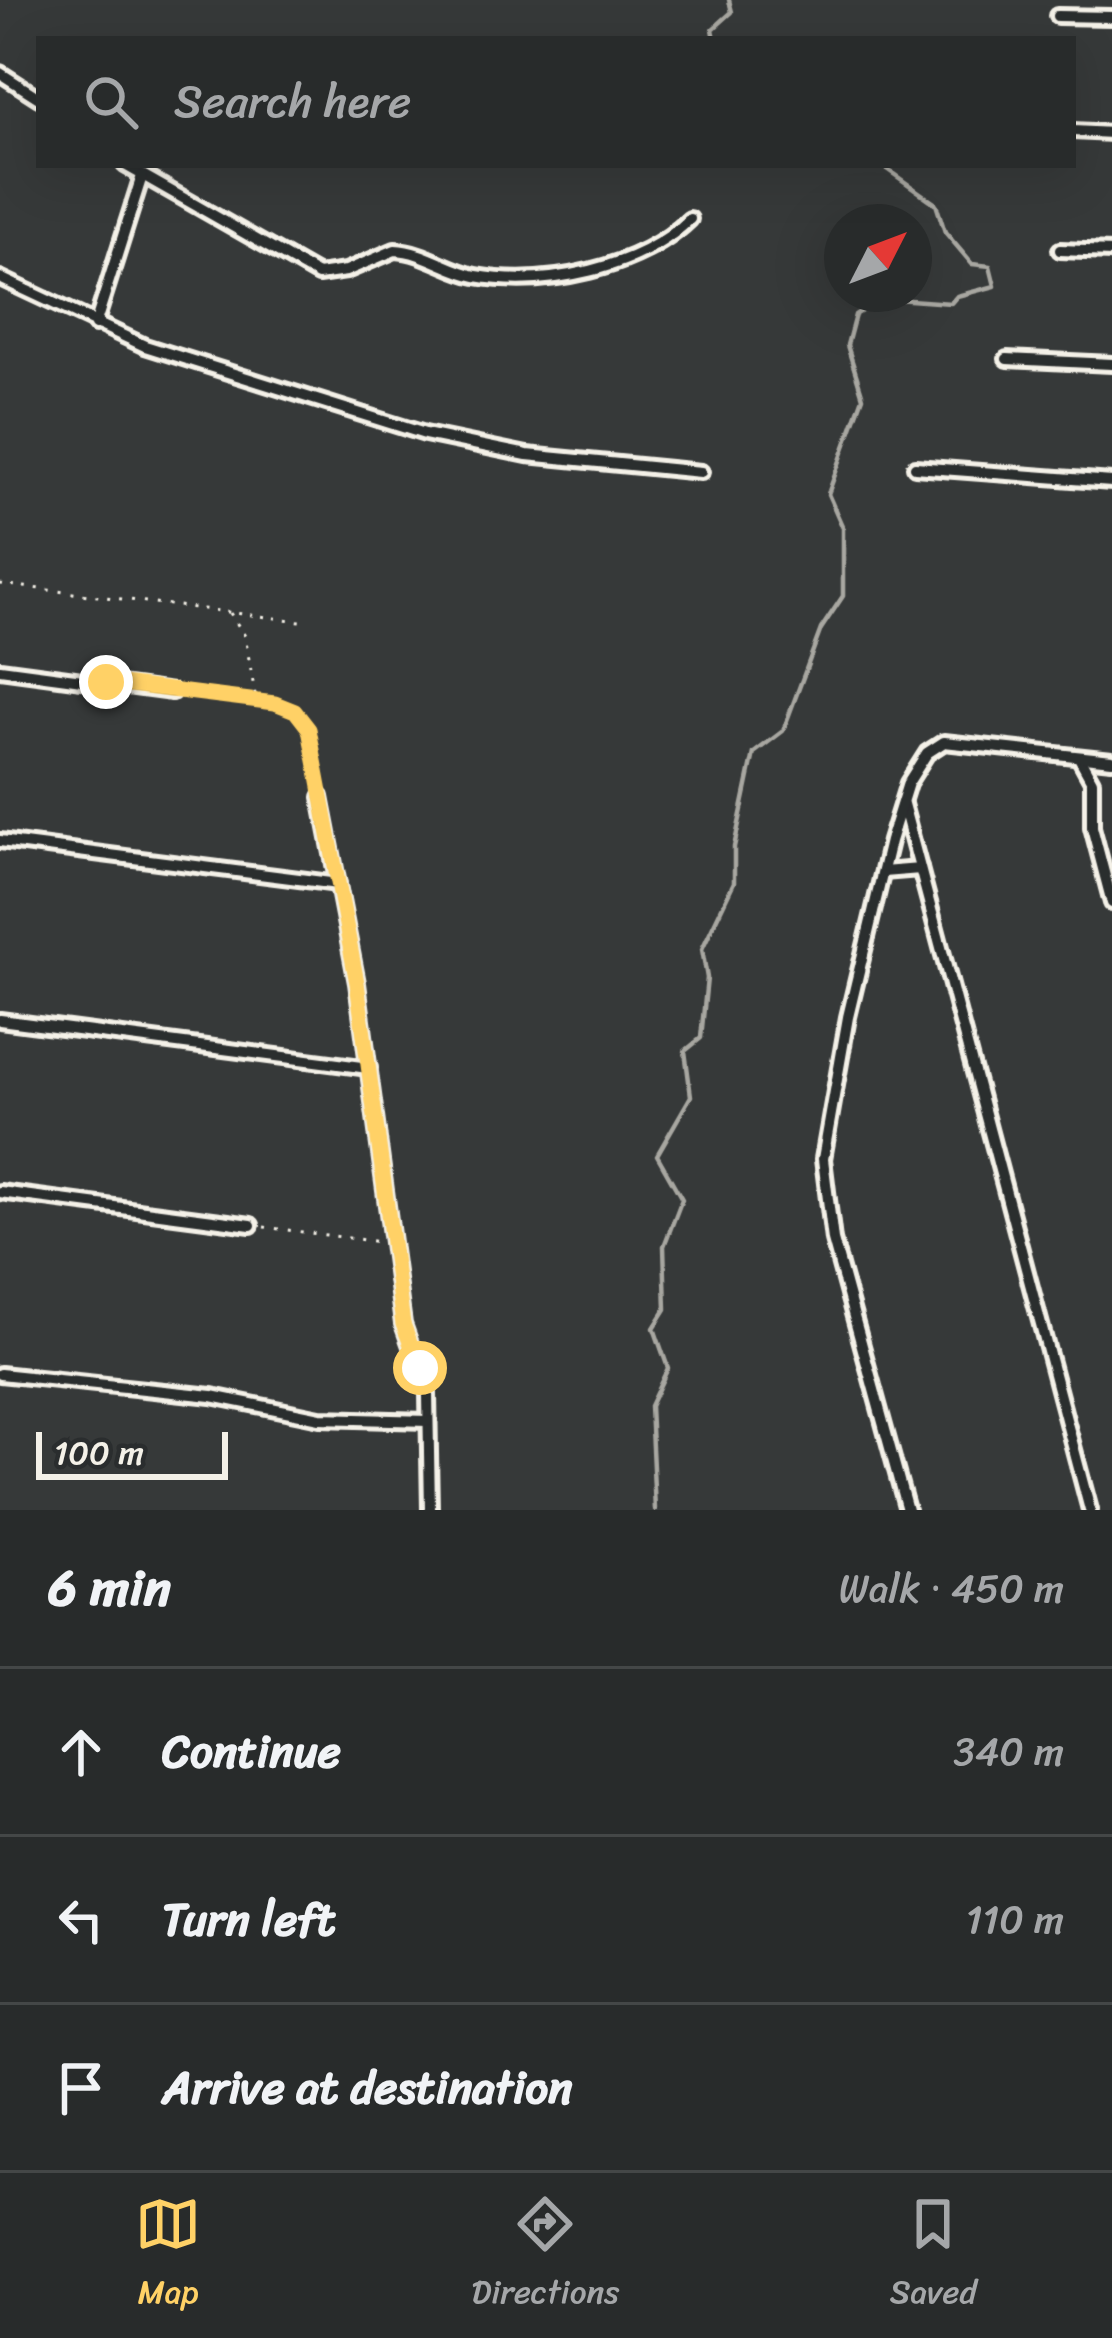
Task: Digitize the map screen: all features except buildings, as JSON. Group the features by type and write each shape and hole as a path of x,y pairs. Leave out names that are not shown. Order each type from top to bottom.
{"street":[{"path":"1057,16 1112,17"},
{"path":"0,73 36,96"},
{"path":"1076,131 1112,133"},
{"path":"129,168 318,275 346,271 395,250 473,275 538,278 629,258 690,219"},
{"path":"94,325 142,176"},
{"path":"1060,250 1112,252"},
{"path":"0,278 94,325 185,361 459,443 701,472"},
{"path":"1007,359 1112,364"},
{"path":"915,467 1112,482"},
{"path":"0,669 172,692"},
{"path":"907,1510 833,1240 823,1182 848,1017 883,872 903,801 927,753 944,742 1109,760"},
{"path":"1080,759 1092,781 1092,827 1112,903"},
{"path":"1092,781 1109,760"},
{"path":"321,797 369,1068 403,1324 424,1380 430,1510"},
{"path":"903,801 1090,1510"},
{"path":"0,841 338,884"},
{"path":"883,872 920,869"},
{"path":"0,1020 369,1068"},
{"path":"0,1192 250,1225"},
{"path":"0,1374 212,1396 338,1420 428,1421"}],"path":[{"path":"0,584 308,622"},
{"path":"229,612 245,637 256,700"},
{"path":"172,692 286,706 302,718 312,742 321,797"},
{"path":"250,1225 393,1246"}],"waterway":[{"path":"714,36 713,29 732,12 729,0"},
{"path":"655,1510 650,1406 668,1368 654,1328 666,1309 664,1246 682,1199 657,1155 691,1096 685,1051 701,1038 707,978 702,949 734,882 734,847 754,753 783,731 821,629 843,596 843,528 828,494 863,397 847,345 855,315 882,298 951,303 957,296 995,286 990,266 972,264 945,232 936,204 885,168"}],"route":[{"path":"106,682 275,703 295,711 309,729 357,983 403,1324 420,1368"}]}
